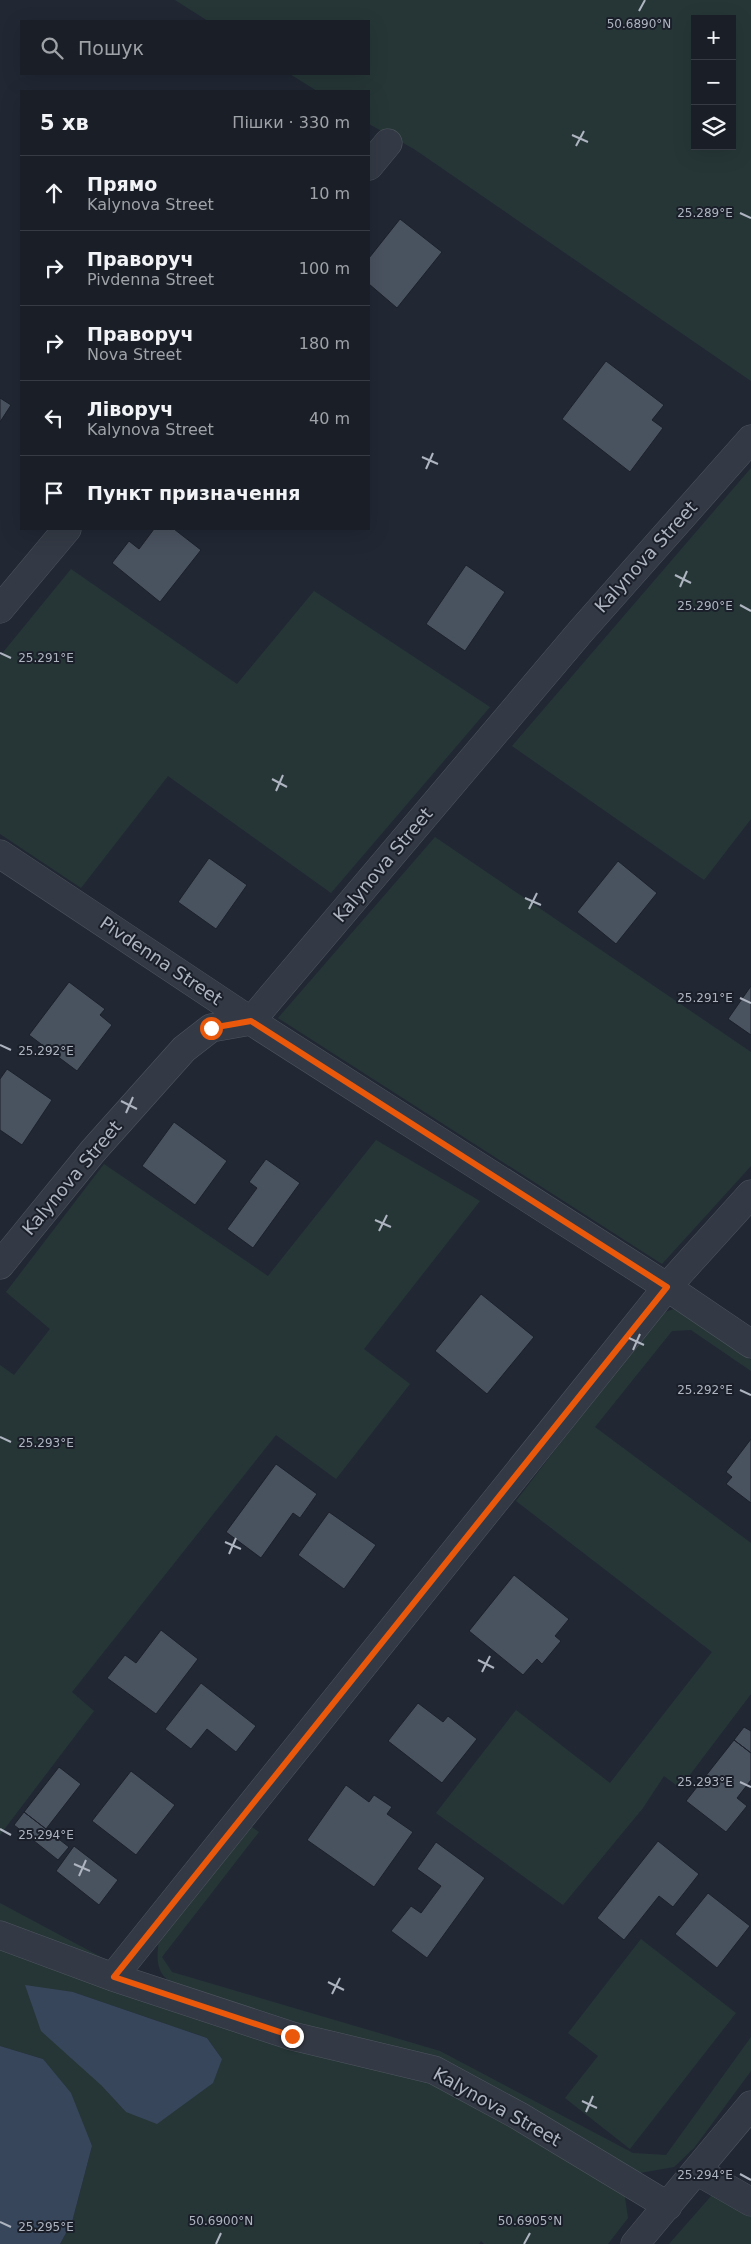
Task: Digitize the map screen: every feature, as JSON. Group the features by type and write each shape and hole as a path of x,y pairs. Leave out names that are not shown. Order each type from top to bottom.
{"street":[{"path":"370,165 388,143"},
{"name":"Kalynova Street","path":"0,1265 93,1151 184,1049 211,1028 251,1021 581,631 751,439"},
{"path":"0,609 66,530"},
{"name":"Pivdenna Street","path":"0,854 251,1021 667,1287 751,1344"},
{"path":"114,1977 667,1287 751,1194"},
{"name":"Kalynova Street","path":"0,1935 114,1977 292,2036 434,2070 519,2116 668,2206"},
{"path":"635,2244 751,2106"},
{"path":"697,2171 751,2202"}],"shaded area":[{"path":"175,0 751,0 751,381 414,149 370,125 370,90 315,90 292,75 370,75 370,20 206,20"},
{"path":"751,468 751,819 704,880 512,746"},
{"path":"71,569 237,684 314,591 490,707 331,893 168,776 81,888 0,834 0,656"},
{"path":"435,837 751,1052 751,1166 662,1264 278,1018"},
{"path":"376,1140 480,1201 364,1349 410,1384 336,1479 276,1435 72,1692 94,1711 0,1835 0,1365 14,1375 50,1329 6,1292 104,1164 268,1276"},
{"path":"674,1309 751,1360 751,1371 691,1330 672,1331 595,1427 751,1543 751,1694 680,1788 664,1776 643,1808 563,1905 436,1813 516,1710 610,1783 712,1652 516,1501 659,1314"},
{"path":"252,1827 259,1832 162,1957 172,1972 440,2051 633,2153 666,2155 751,2037 751,2071 694,2148 674,2167 640,2173 438,2063 192,1995 173,1984 162,1974 158,1961 159,1939"},
{"path":"0,1903 101,1957 97,1964 0,1924"},
{"path":"641,1939 736,2013 630,2149 565,2098 598,2056 568,2033"},
{"path":"0,1946 431,2080 624,2191 628,2218 608,2244 484,2244 481,2241 479,2244 60,2244 72,2222 92,2146 43,2059 0,2046","holes":["73,1992 207,2038 222,2059 126,2112 101,2085"]},
{"path":"712,2195 751,2217 751,2244 669,2244"}],"water":[{"path":"25,1985 73,1992 207,2038 222,2059 213,2083 157,2124 126,2112 101,2085 41,2031"},
{"path":"0,2046 43,2059 71,2093 92,2146 72,2222 60,2244 0,2244"}],"building":[{"path":"400,219 442,252 397,308 370,285 370,257"},
{"path":"606,361 664,405 652,420 663,428 630,472 562,419"},
{"path":"0,398 11,405 0,422"},
{"path":"153,530 175,530 201,550 160,602 112,563 129,541 139,549"},
{"path":"466,565 505,592 465,651 426,624"},
{"path":"209,858 247,885 216,929 178,902"},
{"path":"618,861 657,893 616,944 577,912"},
{"path":"69,982 105,1009 100,1015 112,1025 77,1071 29,1035"},
{"path":"751,986 751,1035 728,1019"},
{"path":"7,1069 52,1100 22,1145 0,1130 0,1079"},
{"path":"174,1122 227,1161 195,1205 142,1166"},
{"path":"266,1159 300,1183 253,1248 227,1229 257,1188 249,1182"},
{"path":"481,1294 534,1337 487,1394 435,1351"},
{"path":"751,1439 751,1503 726,1484 732,1477 726,1472"},
{"path":"276,1464 317,1494 300,1518 293,1513 261,1558 226,1532"},
{"path":"329,1512 376,1545 344,1589 298,1555"},
{"path":"514,1575 569,1619 555,1636 561,1641 542,1664 537,1659 523,1675 469,1631"},
{"path":"161,1630 198,1659 156,1714 107,1678 125,1655 136,1663"},
{"path":"201,1683 256,1726 236,1752 207,1729 191,1749 165,1729"},
{"path":"418,1703 443,1722 448,1716 477,1739 442,1783 388,1741"},
{"path":"744,1727 751,1731 751,1753 734,1740"},
{"path":"734,1740 751,1753 751,1780 737,1798 747,1806 726,1832 686,1801"},
{"path":"59,1767 81,1784 46,1829 24,1812"},
{"path":"131,1771 175,1805 136,1855 92,1821"},
{"path":"346,1785 369,1802 374,1795 392,1807 387,1814 413,1832 374,1887 307,1840"},
{"path":"24,1812 69,1847 58,1860 14,1825"},
{"path":"658,1841 699,1874 673,1907 659,1896 624,1940 597,1918"},
{"path":"436,1842 485,1878 427,1958 391,1931 411,1906 421,1913 441,1886 417,1869"},
{"path":"74,1846 118,1880 99,1905 56,1871"},
{"path":"708,1893 750,1926 717,1968 675,1934"}],"route":[{"path":"211,1028 251,1021 667,1287 114,1977 292,2036"}]}
